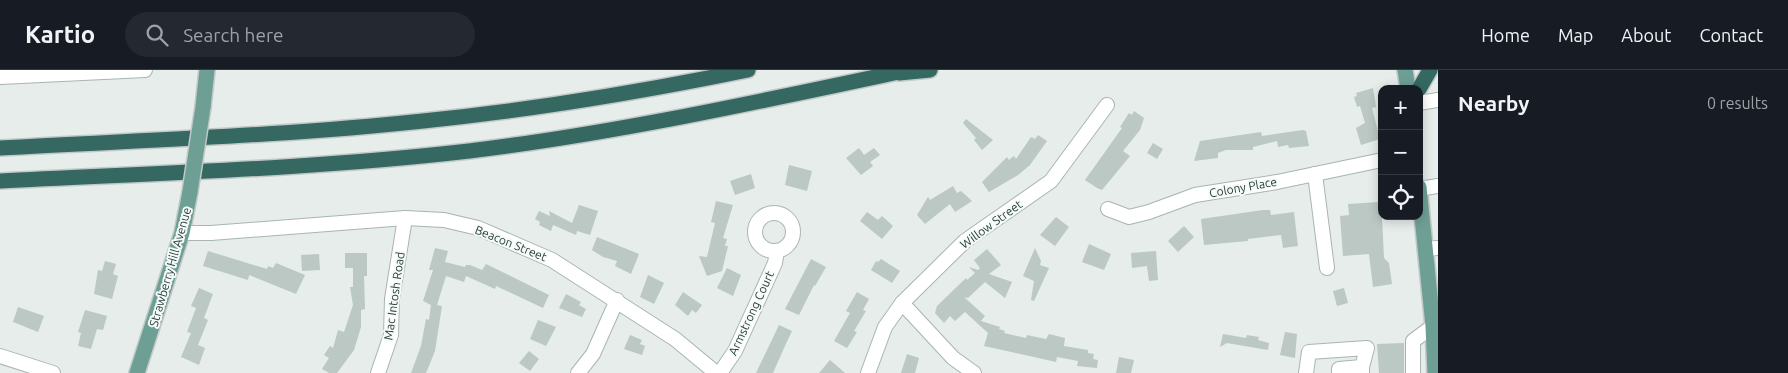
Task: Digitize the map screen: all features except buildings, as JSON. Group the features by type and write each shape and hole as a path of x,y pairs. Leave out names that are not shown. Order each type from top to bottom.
{"highway":[{"path":"0,148 302,132 424,121 584,100 748,70"},
{"path":"0,181 348,162 469,150 671,120 908,70"},
{"path":"890,74 930,70"},
{"path":"1421,85 1430,70"}],"main road":[{"name":"Strawberry Hill Avenue","path":"137,373 182,233 204,107 207,70"},
{"path":"1405,70 1407,85"},
{"path":"1423,207 1432,249 1435,373"}],"street":[{"path":"0,77 145,70"},
{"path":"1423,102 1438,100"},
{"name":"Willow Street","path":"868,373 885,327 902,303 965,241 1051,181 1107,105"},
{"name":"Colony Place","path":"1108,209 1129,217 1149,212 1195,195 1316,174 1378,161"},
{"path":"1316,174 1327,268"},
{"path":"1423,188 1438,186"},
{"name":"Beacon Street","path":"182,233 211,233 405,218 444,220 478,228 552,260 675,339 718,373"},
{"name":"Mac Intosh Road","path":"378,373 391,335 392,299 405,218"},
{"name":"Armstrong Court","path":"718,373 735,351 775,263 777,251"},
{"path":"578,373 592,354 617,300"},
{"path":"902,303 953,358 974,373"},
{"path":"1413,373 1413,341 1433,326"},
{"path":"1306,373 1309,352 1367,348 1362,370 1339,369 1339,373"},
{"path":"0,356 53,373"}]}
